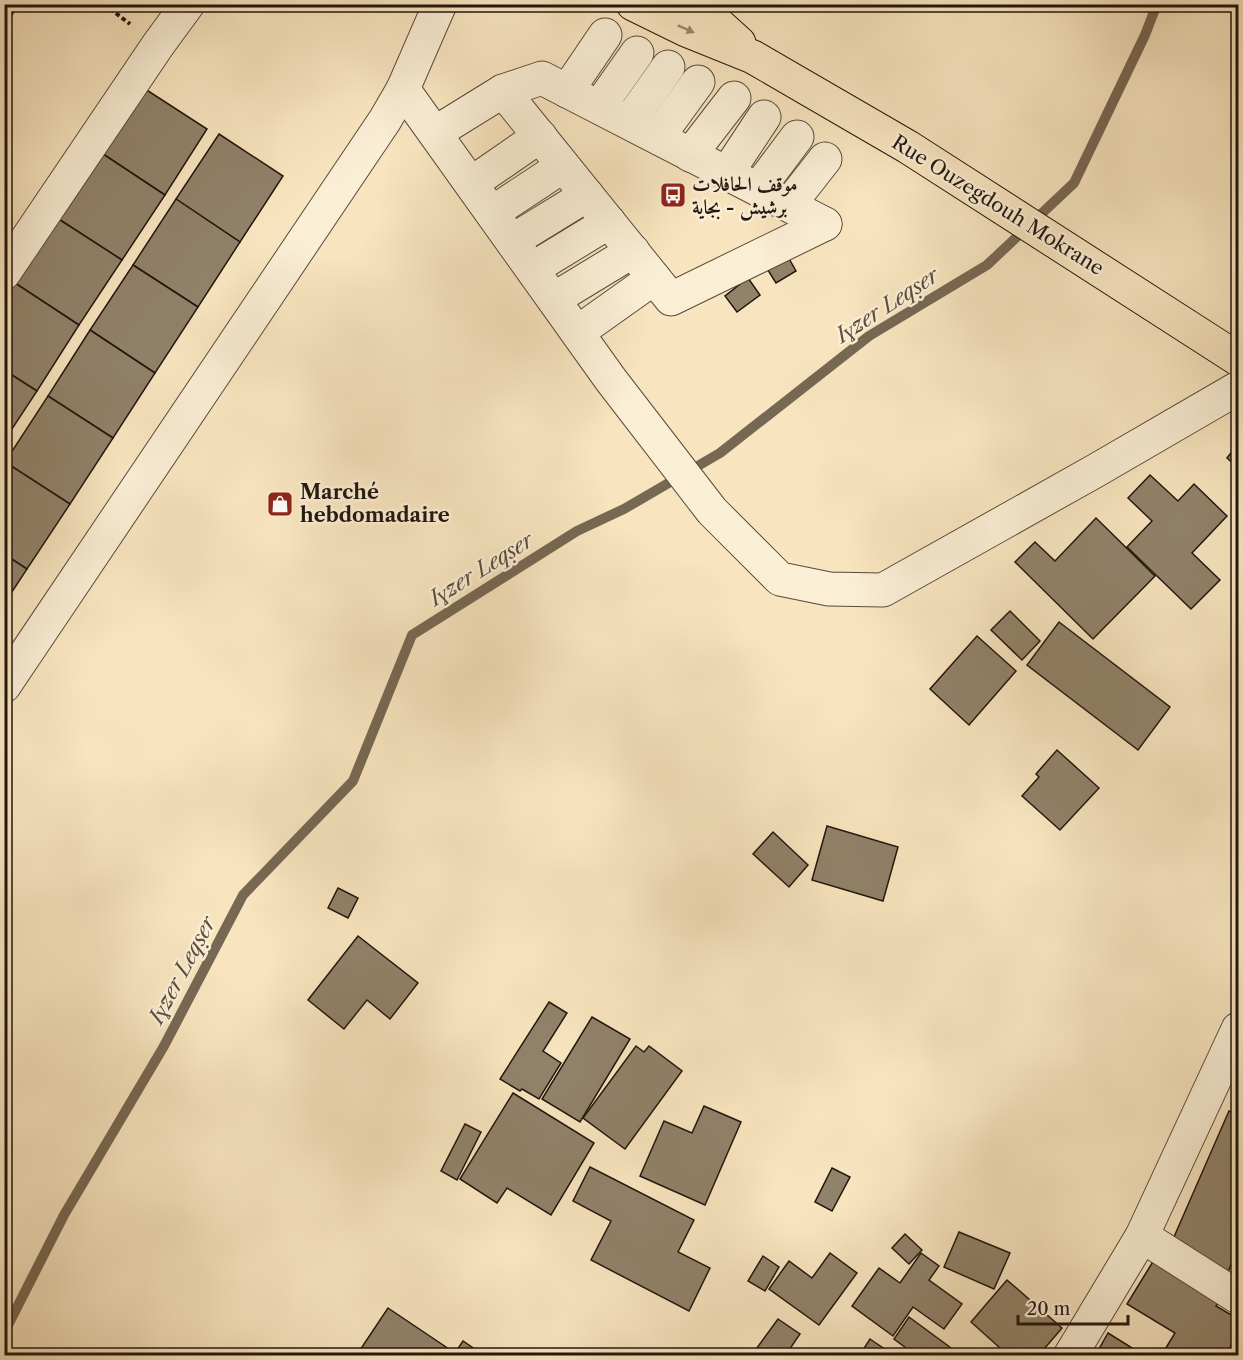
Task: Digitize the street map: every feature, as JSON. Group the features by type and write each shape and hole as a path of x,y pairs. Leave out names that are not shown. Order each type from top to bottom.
{"main road":[{"name":"Rue Ouzegdouh Mokrane","path":"633,4 686,30 753,57 908,147 1239,359"},
{"name":"Rue Ouzegdouh Mokrane","path":"696,4 753,57"}],"street":[{"path":"4,273 188,4"},
{"path":"4,686 385,120 403,89 440,4"},
{"path":"567,91 605,35"},
{"path":"599,107 637,52"},
{"path":"629,122 668,67"},
{"path":"435,133 503,91 542,78 825,224 671,298 503,91"},
{"path":"658,137 698,82"},
{"path":"403,89 611,380 712,511 780,579 829,589 883,590 1239,388"},
{"path":"690,154 734,98"},
{"path":"727,173 764,117"},
{"path":"472,183 540,136"},
{"path":"758,189 797,137"},
{"path":"789,205 825,159"},
{"path":"492,213 563,166"},
{"path":"512,241 587,195"},
{"path":"532,269 609,222"},
{"path":"554,299 633,251"},
{"path":"578,332 654,278"},
{"path":"1070,1356 1142,1236 1239,1029"},
{"path":"1142,1236 1239,1297"}],"building":[{"path":"4,4 19,4 4,27"},
{"path":"142,87 207,129 165,195 100,152"},
{"path":"219,134 283,176 240,242 176,199"},
{"path":"100,152 165,195 122,260 57,218"},
{"path":"176,199 240,242 198,307 133,265"},
{"path":"57,218 122,260 79,325 15,283"},
{"path":"787,255 796,271 776,283 766,267"},
{"path":"133,265 198,307 155,373 90,330"},
{"path":"748,278 760,295 737,312 725,296"},
{"path":"15,283 79,325 37,391 4,370 4,299"},
{"path":"90,330 155,373 113,438 48,396"},
{"path":"4,370 37,391 4,441"},
{"path":"48,396 113,438 70,504 5,462"},
{"path":"1238,444 1238,468 1227,458"},
{"path":"5,462 70,504 27,569 4,554"},
{"path":"1150,475 1178,501 1194,484 1227,516 1192,553 1220,580 1191,609 1127,547 1152,521 1128,498"},
{"path":"1096,518 1155,576 1093,639 1015,562 1035,542 1055,561"},
{"path":"4,554 27,569 4,604"},
{"path":"1010,611 1040,641 1022,660 991,630"},
{"path":"1059,622 1170,707 1138,750 1027,665"},
{"path":"977,636 1016,671 969,725 930,689"},
{"path":"1057,750 1099,788 1060,830 1022,796 1039,777 1036,774"},
{"path":"827,826 898,847 883,901 812,880"},
{"path":"773,832 808,865 789,887 753,854"},
{"path":"338,888 358,898 348,918 328,908"},
{"path":"358,936 418,983 390,1019 367,1000 344,1029 308,1000"},
{"path":"549,1002 567,1013 543,1051 561,1063 539,1099 500,1079"},
{"path":"592,1017 630,1039 580,1122 542,1099"},
{"path":"636,1046 644,1052 649,1046 682,1071 625,1149 583,1118"},
{"path":"513,1093 594,1143 551,1215 507,1188 497,1203 460,1179"},
{"path":"704,1106 741,1122 705,1205 640,1176 664,1121 692,1133"},
{"path":"1229,1111 1238,1115 1238,1247 1228,1272 1170,1246"},
{"path":"465,1124 481,1132 457,1180 441,1171"},
{"path":"590,1167 694,1220 678,1252 710,1268 689,1311 591,1260 611,1221 573,1201"},
{"path":"832,1168 850,1177 832,1211 815,1202"},
{"path":"959,1232 1010,1253 994,1289 944,1267"},
{"path":"905,1234 922,1250 909,1264 892,1248"},
{"path":"830,1253 857,1273 819,1325 769,1289 789,1261 812,1278"},
{"path":"921,1253 939,1266 929,1280 962,1304 944,1329 913,1307 893,1336 852,1306 879,1268 900,1283"},
{"path":"1157,1255 1195,1278 1190,1286 1218,1303 1216,1306 1238,1319 1238,1333 1225,1356 1161,1356 1175,1333 1127,1304"},
{"path":"763,1256 779,1267 765,1291 748,1281"},
{"path":"1007,1280 1062,1328 1038,1356 1009,1356 971,1322"},
{"path":"388,1308 455,1353 463,1341 485,1356 356,1356"},
{"path":"909,1317 951,1348 946,1356 917,1356 894,1339"},
{"path":"778,1319 800,1334 785,1356 751,1356"},
{"path":"1108,1333 1145,1356 1095,1356"},
{"path":"870,1339 895,1356 859,1356"}],"waterway":[{"name":"Iɣzer Leqṣer","path":"4,1333 64,1215 164,1046 243,895 353,781 412,635 577,531 624,509 720,453 869,336 987,265 1074,183 1145,35 1157,4"}],"place":[{"name":"موقف الحافلات برشيش - بجاية","path":"673,195"},
{"name":"Marché hebdomadaire","path":"280,504"}]}
